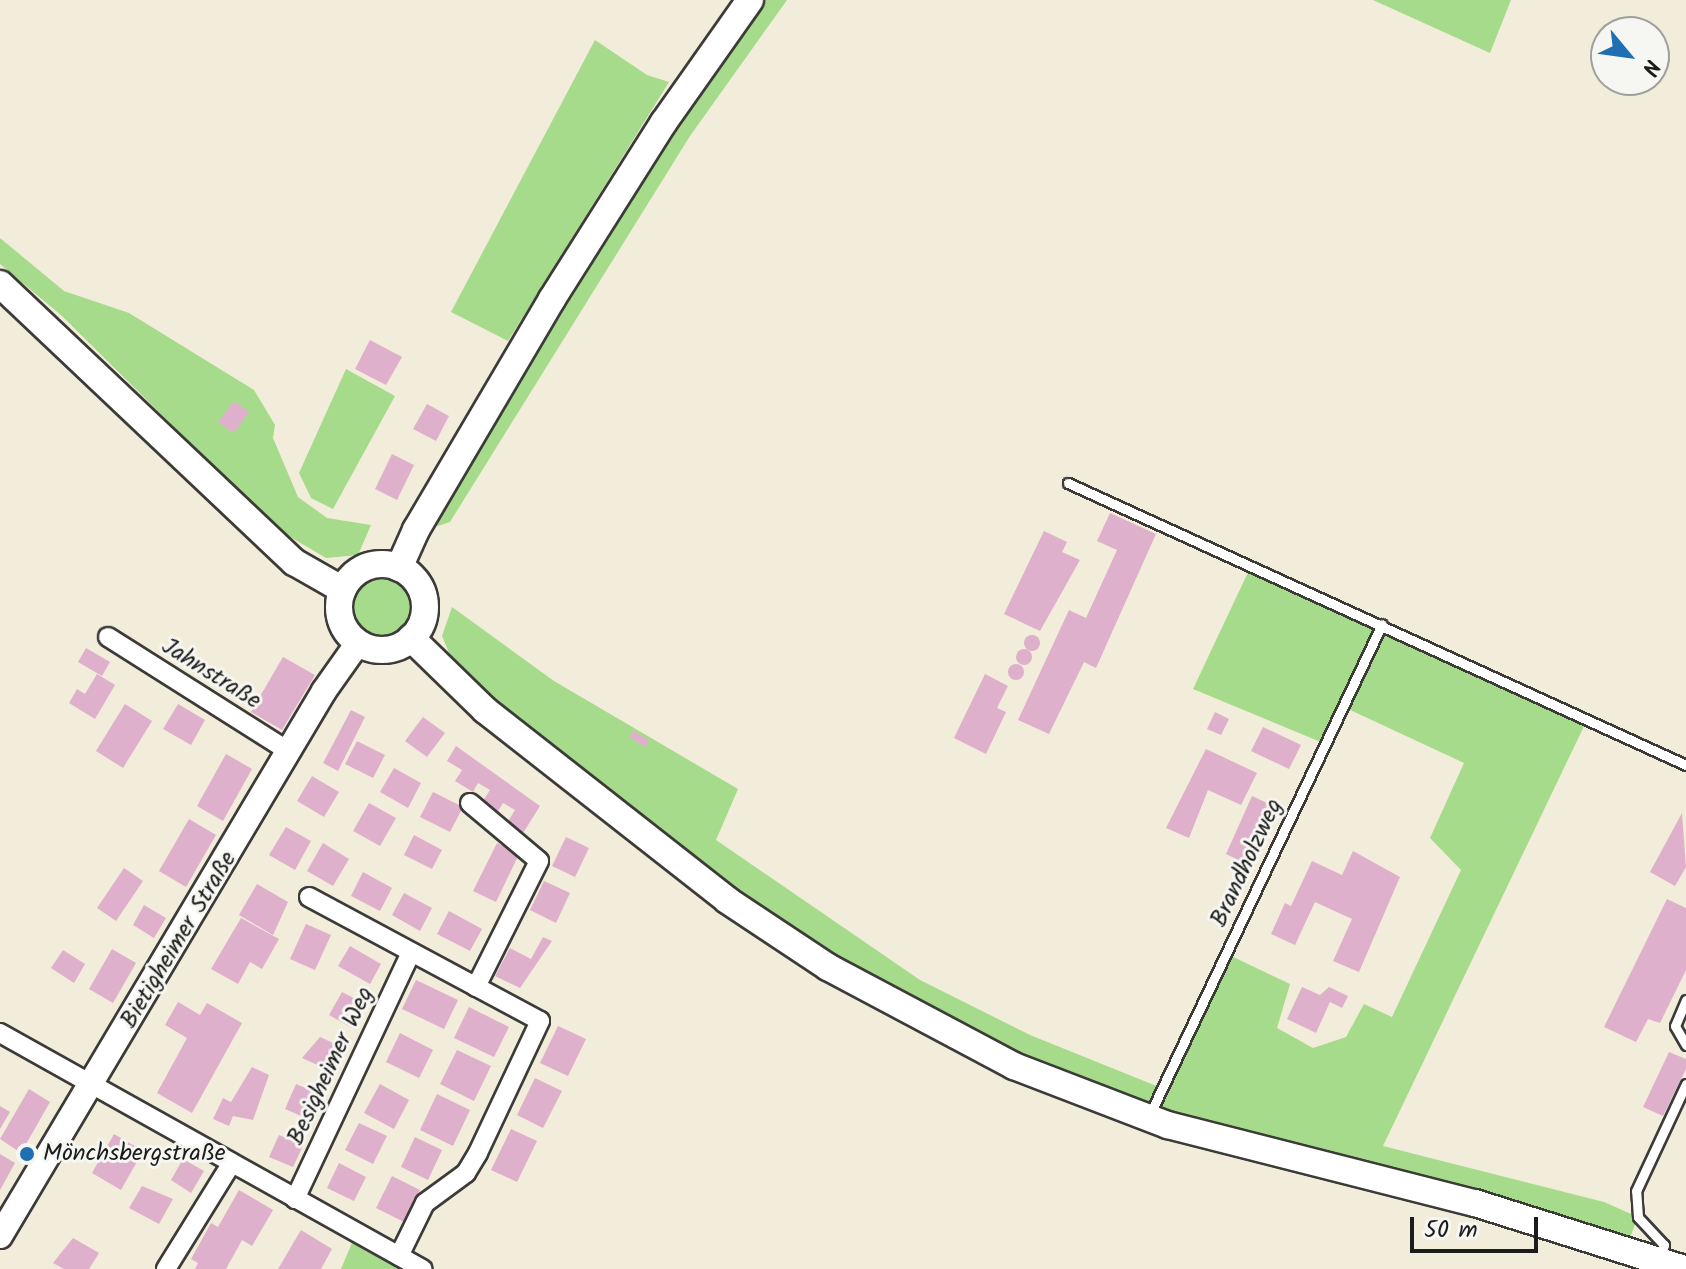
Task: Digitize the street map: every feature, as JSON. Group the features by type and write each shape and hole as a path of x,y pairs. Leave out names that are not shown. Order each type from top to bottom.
{"main road":[{"path":"399,568 416,530 552,299 664,122 750,0"},
{"path":"0,284 294,562 343,590"},
{"path":"372,565 399,568 418,583 423,596 424,614 411,638 388,650 358,643 341,621 343,590 351,577 372,565"},
{"path":"411,638 485,710 604,808 789,942 1014,1066 1148,1118 1475,1203 1671,1264"}],"street":[{"name":"Jahnstraße","path":"108,637 288,751"},
{"name":"Bietigheimer Straße","path":"0,1236 288,751 358,643"},
{"path":"470,803 539,861 476,987"},
{"path":"309,897 540,1021 466,1173 425,1203 399,1256"},
{"name":"Besigheimer Weg","path":"295,1199 411,953"},
{"path":"0,1033 422,1269"},
{"path":"166,1269 231,1164"}],"lane":[{"path":"1068,483 1686,765"},
{"name":"Brandholzweg","path":"1148,1118 1382,624"},
{"path":"1686,1000 1675,1026 1686,1045"},
{"path":"1671,1264 1664,1245 1638,1217 1636,1191 1686,1084"}],"green space":[{"path":"760,0 787,0 690,136 450,522 438,526 433,521 569,287"},
{"path":"1373,0 1511,0 1490,53"},
{"path":"595,40 647,75 669,82 508,341 451,312"},
{"path":"0,238 64,291 129,313 254,390 275,425 273,438 298,497 327,518 371,525 358,555 326,558 277,529 62,316 0,264"},
{"path":"346,369 395,396 333,509 311,498 299,473"},
{"path":"1251,566 1586,722 1383,1146 1604,1202 1638,1217 1629,1240 1154,1111 1007,1053 835,959 753,906 479,690 452,660 442,636 452,607 554,681 738,789 716,840 920,980 1030,1035 1164,1089 1229,955 1290,984 1277,1028 1313,1048 1346,1037 1364,1004 1392,1017 1461,870 1430,838 1464,763 1346,708 1328,745 1193,689"},
{"path":"383,573 396,576 406,583 413,593 416,606 413,619 406,629 396,636 383,639 370,636 360,629 353,619 350,606 353,593 360,583 370,576"},
{"path":"354,1238 413,1269 341,1269"}],"building":[{"path":"370,340 402,357 386,385 355,369"},
{"path":"234,401 249,412 234,433 218,422"},
{"path":"427,404 449,416 436,441 413,429"},
{"path":"392,454 414,465 397,500 375,489"},
{"path":"1110,513 1156,534 1096,668 1084,662 1049,734 1018,720 1069,610 1086,618 1117,550 1097,541"},
{"path":"1044,531 1067,542 1062,552 1080,560 1040,631 1004,614"},
{"path":"1032,635 1040,643 1032,651 1024,643"},
{"path":"86,648 110,662 102,676 78,662"},
{"path":"1024,649 1032,657 1024,665 1016,657"},
{"path":"283,657 315,675 282,730 251,712"},
{"path":"1016,664 1024,672 1016,680 1008,672"},
{"path":"97,674 115,685 95,719 69,703 77,689 85,694"},
{"path":"985,674 1008,686 997,708 1006,712 986,754 954,738"},
{"path":"125,704 152,721 123,768 96,751"},
{"path":"178,704 205,720 191,745 163,729"},
{"path":"351,710 365,717 338,771 323,763"},
{"path":"1215,712 1229,719 1221,735 1207,729"},
{"path":"423,717 445,733 427,757 405,741"},
{"path":"1263,727 1301,745 1289,769 1251,751"},
{"path":"633,731 649,740 645,747 629,737"},
{"path":"357,741 385,755 373,778 345,764"},
{"path":"456,746 540,806 523,833 507,823 515,810 503,803 497,813 481,804 490,790 478,783 473,792 455,781 462,770 447,761"},
{"path":"1206,749 1257,773 1241,805 1208,790 1189,838 1166,828"},
{"path":"226,754 252,769 223,821 197,806"},
{"path":"394,768 421,783 408,808 380,792"},
{"path":"312,776 339,792 324,817 297,801"},
{"path":"433,792 463,807 450,832 420,817"},
{"path":"1252,796 1278,808 1251,866 1226,854"},
{"path":"369,803 396,818 380,846 353,831"},
{"path":"1682,813 1686,867 1675,886 1650,872"},
{"path":"189,819 216,835 186,887 159,871"},
{"path":"286,827 311,841 295,870 269,855"},
{"path":"414,835 442,850 432,869 404,855"},
{"path":"566,837 589,848 575,877 552,866"},
{"path":"323,843 349,859 333,886 307,871"},
{"path":"497,843 519,854 496,902 473,891"},
{"path":"1353,851 1400,877 1359,972 1333,961 1352,919 1315,902 1295,945 1271,934 1285,903 1291,906 1312,861 1342,875"},
{"path":"124,868 143,881 116,921 97,908"},
{"path":"363,872 392,888 380,911 351,896"},
{"path":"544,881 570,893 556,923 530,910"},
{"path":"257,884 288,902 273,935 239,915"},
{"path":"404,893 432,908 420,931 392,915"},
{"path":"1667,899 1686,908 1686,970 1660,1023 1648,1019 1636,1042 1604,1027"},
{"path":"144,905 166,918 154,938 133,925"},
{"path":"449,911 482,929 470,951 437,934"},
{"path":"241,918 279,939 262,969 250,962 238,984 211,969"},
{"path":"306,924 331,935 315,970 290,959"},
{"path":"543,937 552,941 520,988 495,976 510,948 531,959"},
{"path":"350,946 381,964 370,984 338,966"},
{"path":"112,949 136,963 113,1003 89,989"},
{"path":"63,950 85,964 74,983 51,968"},
{"path":"416,980 458,1000 444,1029 402,1009"},
{"path":"1302,987 1320,995 1329,987 1348,996 1342,1008 1330,1002 1316,1033 1287,1019"},
{"path":"342,992 365,1004 352,1028 329,1015"},
{"path":"178,1002 200,1015 207,1003 242,1023 192,1113 157,1093 187,1038 165,1025"},
{"path":"469,1007 509,1027 494,1057 454,1038"},
{"path":"558,1026 586,1039 568,1076 540,1063"},
{"path":"400,1033 433,1050 419,1078 386,1062"},
{"path":"320,1037 344,1048 333,1072 302,1058"},
{"path":"457,1050 491,1066 474,1101 440,1084"},
{"path":"1669,1052 1686,1059 1686,1069 1663,1116 1643,1107"},
{"path":"252,1067 269,1075 253,1120 233,1116 229,1126 213,1119 223,1098 231,1102"},
{"path":"535,1078 562,1091 543,1128 517,1115"},
{"path":"296,1084 324,1096 313,1121 285,1109"},
{"path":"380,1084 409,1100 394,1129 364,1113"},
{"path":"29,1089 50,1102 21,1153 0,1139"},
{"path":"437,1094 470,1110 453,1146 420,1130"},
{"path":"0,1106 10,1112 0,1129"},
{"path":"359,1123 387,1136 373,1164 345,1150"},
{"path":"511,1129 537,1141 517,1182 491,1170"},
{"path":"114,1134 143,1151 121,1190 92,1173"},
{"path":"279,1135 303,1146 293,1167 269,1157"},
{"path":"415,1137 442,1150 428,1180 401,1167"},
{"path":"0,1154 15,1163 0,1190"},
{"path":"183,1159 204,1171 191,1193 171,1180"},
{"path":"339,1163 366,1177 354,1201 327,1188"},
{"path":"392,1176 420,1190 404,1222 376,1208"},
{"path":"142,1186 173,1199 159,1224 129,1208"},
{"path":"239,1190 273,1210 252,1246 242,1240 226,1269 195,1269 198,1263 191,1259 211,1223 218,1227"},
{"path":"301,1230 332,1249 321,1269 278,1269"},
{"path":"73,1238 99,1253 89,1269 64,1269 53,1263"}],"place":[{"name":"Mönchsbergstraße","path":"27,1154"}]}
